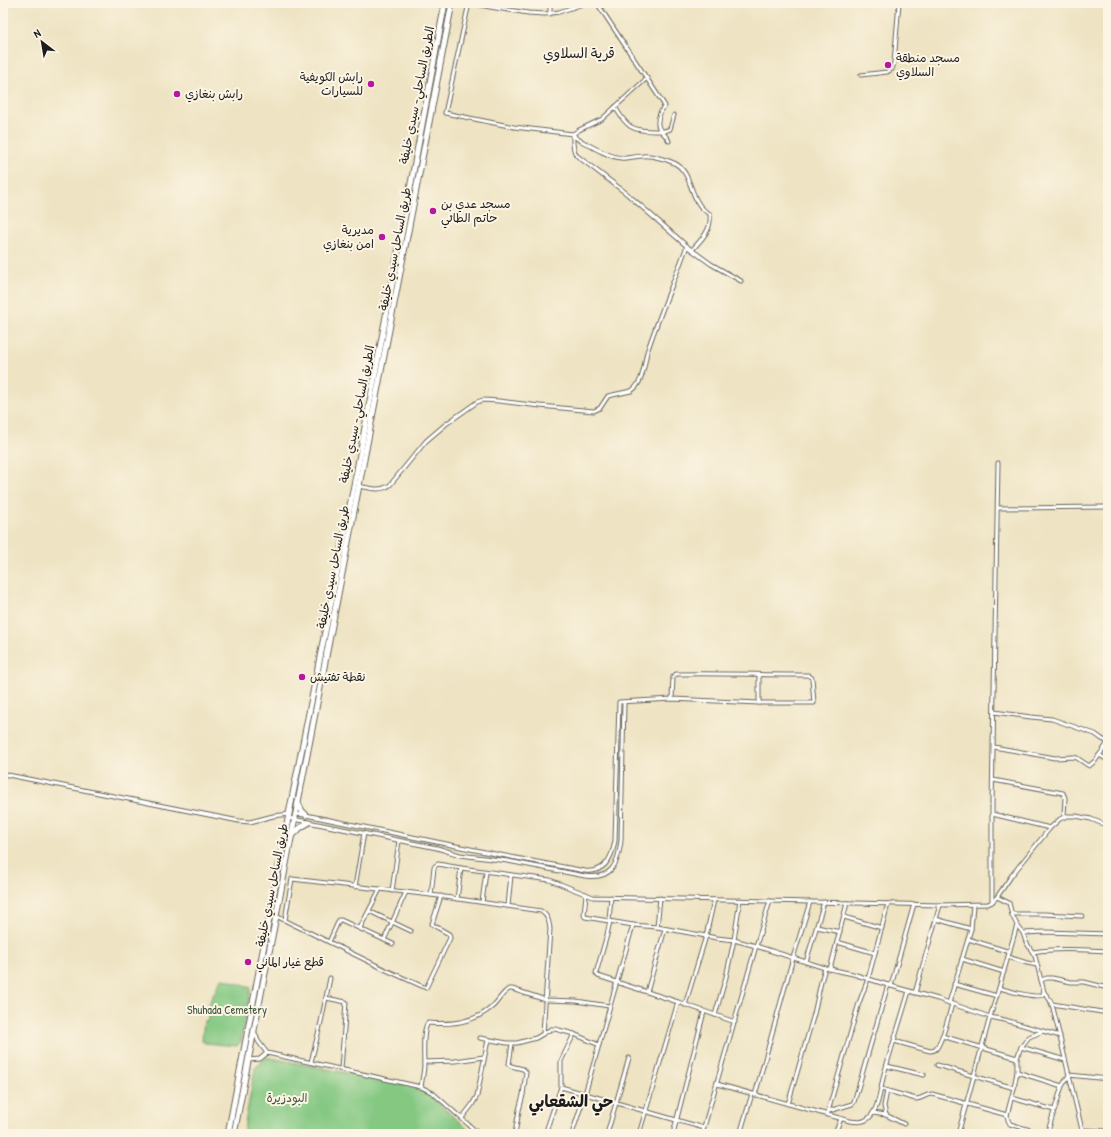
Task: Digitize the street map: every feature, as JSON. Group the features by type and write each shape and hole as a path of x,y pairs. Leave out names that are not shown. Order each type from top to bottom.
{"highway":[{"name":"الطريق الساحلي- سيدي خليفة","path":"228,1134 286,816 357,470 445,3"},
{"name":"طريق الساحل سيدي خليفة","path":"234,1134 452,3"},
{"path":"298,802 302,811 306,815"},
{"path":"291,837 297,830 308,823"}],"street":[{"path":"586,3 564,11 550,14 528,13 470,3 445,113 514,127 573,134 602,118 647,78"},
{"path":"550,3 550,14"},
{"path":"597,3 664,106 661,109 658,123 659,128 669,141"},
{"path":"861,75 887,72 892,69 894,63 899,3"},
{"path":"615,107 624,122 629,127 644,131 667,131 670,129 674,116"},
{"path":"573,134 573,146 576,155 626,193 692,250 711,264 741,281"},
{"path":"573,134 576,138 601,152 622,158 645,156 660,158 675,164 683,171 696,199 706,212 710,214 711,222 705,234 692,250"},
{"path":"359,486 381,489 386,488 426,441 446,424 477,402 483,400 499,401 594,411 600,408 608,396 634,389 640,382 648,352 687,246"},
{"path":"992,902 992,814 998,463"},
{"path":"998,508 1108,507"},
{"path":"3,774 250,822 274,816 295,817 306,815 485,852 592,871 599,869 606,864 612,854 615,841 619,702 672,700 814,703 812,678 810,676 699,673 676,674 673,677 672,700"},
{"path":"759,703 760,675"},
{"path":"295,817 308,823 445,850 460,855 508,861 586,876 598,876 607,873 613,868 618,858 621,841 624,702"},
{"path":"994,712 1052,719 1095,734 1108,742 1100,755 1089,766 1073,757 1055,758 994,747"},
{"path":"1102,739 1105,748"},
{"path":"1100,755 1108,760"},
{"path":"993,780 1063,793 1065,795 1064,817"},
{"path":"992,814 1050,828"},
{"path":"432,894 434,868 438,864 550,880 593,897 940,905 988,904 997,897 1050,828 1060,819 1067,816 1076,816 1108,826"},
{"path":"355,887 364,833"},
{"path":"392,891 399,841"},
{"path":"615,841 621,841"},
{"path":"445,850 448,844"},
{"path":"484,858 485,852"},
{"path":"457,898 461,868"},
{"path":"482,902 486,872"},
{"path":"508,906 511,875"},
{"path":"284,878 355,887 432,894 541,911 549,920 550,929 543,1034"},
{"path":"285,920 292,879"},
{"path":"360,928 380,889"},
{"path":"384,940 406,892"},
{"path":"586,894 584,916 734,940 1060,1036"},
{"path":"276,916 426,988 450,938 449,934 432,924 441,896"},
{"path":"611,897 607,935 596,973 598,976 735,1022"},
{"path":"997,897 1009,903 1017,925 1033,952 1044,992 1052,1004 1083,1134"},
{"path":"657,927 660,898"},
{"path":"686,1005 706,936 714,900"},
{"path":"714,1015 726,977 734,940 740,900"},
{"path":"702,1134 770,901"},
{"path":"740,1134 810,902"},
{"path":"806,962 824,902"},
{"path":"830,969 847,903"},
{"path":"828,1113 859,1003 868,979 888,904"},
{"path":"828,1113 854,1102 914,904"},
{"path":"915,993 940,905"},
{"path":"894,1041 930,1051 937,1048 942,1036 954,984 971,929 972,905"},
{"path":"369,910 410,931"},
{"path":"1012,914 1082,916"},
{"path":"844,917 882,928"},
{"path":"936,919 971,929"},
{"path":"329,942 339,920 343,920 393,944"},
{"path":"572,1134 585,1094 633,925"},
{"path":"958,1134 990,1016 1017,925"},
{"path":"817,927 840,932"},
{"path":"647,992 665,929"},
{"path":"1023,933 1045,932 1108,934"},
{"path":"968,939 1010,952"},
{"path":"838,942 875,953"},
{"path":"1033,952 1069,950 1108,951"},
{"path":"1008,957 1037,965"},
{"path":"962,959 1004,972"},
{"path":"788,1104 814,1014 825,968"},
{"path":"311,1062 330,978"},
{"path":"1041,980 1047,978 1060,979 1071,982 1084,982 1108,988"},
{"path":"954,984 997,996"},
{"path":"999,988 1016,993 1039,996 1044,992"},
{"path":"421,1086 424,1062 424,1043 426,1026 428,1023 453,1023 474,1018 490,1009 509,989 546,1000 576,1001 609,1006"},
{"path":"717,1084 753,1095 828,1113 841,1119 860,1122 866,1120 873,1113 909,992"},
{"path":"326,998 346,1002 341,1069"},
{"path":"639,1134 678,1002"},
{"path":"1052,1004 1108,1013"},
{"path":"673,1134 704,1012"},
{"path":"480,1038 512,1044 525,1042 536,1038 551,1029 574,1034 599,1045"},
{"path":"254,1031 258,1041 267,1052 421,1086 433,1093 479,1134"},
{"path":"1043,1031 1029,1037 1021,1046 1017,1058 1017,1072 1007,1115 1010,1124 1046,1134 1062,1086 1069,1075"},
{"path":"545,1134 561,1087 561,1061 574,1034"},
{"path":"942,1036 1017,1058"},
{"path":"462,1118 477,1096 488,1040"},
{"path":"512,1044 509,1064 511,1066 524,1069 526,1072 523,1095 514,1134"},
{"path":"1021,1046 1065,1060"},
{"path":"248,1060 260,1059 267,1052"},
{"path":"424,1062 484,1058"},
{"path":"607,1134 629,1058"},
{"path":"937,1065 1014,1088"},
{"path":"887,1066 924,1075"},
{"path":"1017,1072 1062,1086"},
{"path":"1069,1075 1108,1079"},
{"path":"561,1087 704,1128"},
{"path":"881,1089 916,1099 932,1094 1007,1115"},
{"path":"886,1115 884,1106 887,1091"},
{"path":"1012,1098 1054,1110"},
{"path":"873,1113 886,1115 904,1124"},
{"path":"817,1134 834,1133 841,1119"},
{"path":"1082,1130 1108,1131"}],"green space":[{"name":"Shuhada Cemetery","path":"222,978 251,988 241,1042 237,1046 205,1043 202,1041 204,1021 208,1020 208,1005"},
{"name":"البودزيرة","path":"266,1057 408,1085 427,1093 473,1134 243,1134 255,1068"}],"place":[{"name":"مسجد منطقة السلاوي","path":"888,65"},
{"name":"رابش الكويفية للسيارات","path":"371,84"},
{"name":"رابش بنغازي","path":"177,94"},
{"name":"مسجد عدي بن حاتم الطائي","path":"433,211"},
{"name":"مديرية امن بنغازي","path":"382,237"},
{"name":"نقطة تفتيش","path":"302,677"},
{"name":"قطع غيار الماني","path":"248,962"}],"district":[{"name":"قرية السلاوي","path":"579,53"},
{"name":"حي الشقعابي","path":"571,1101"}]}
